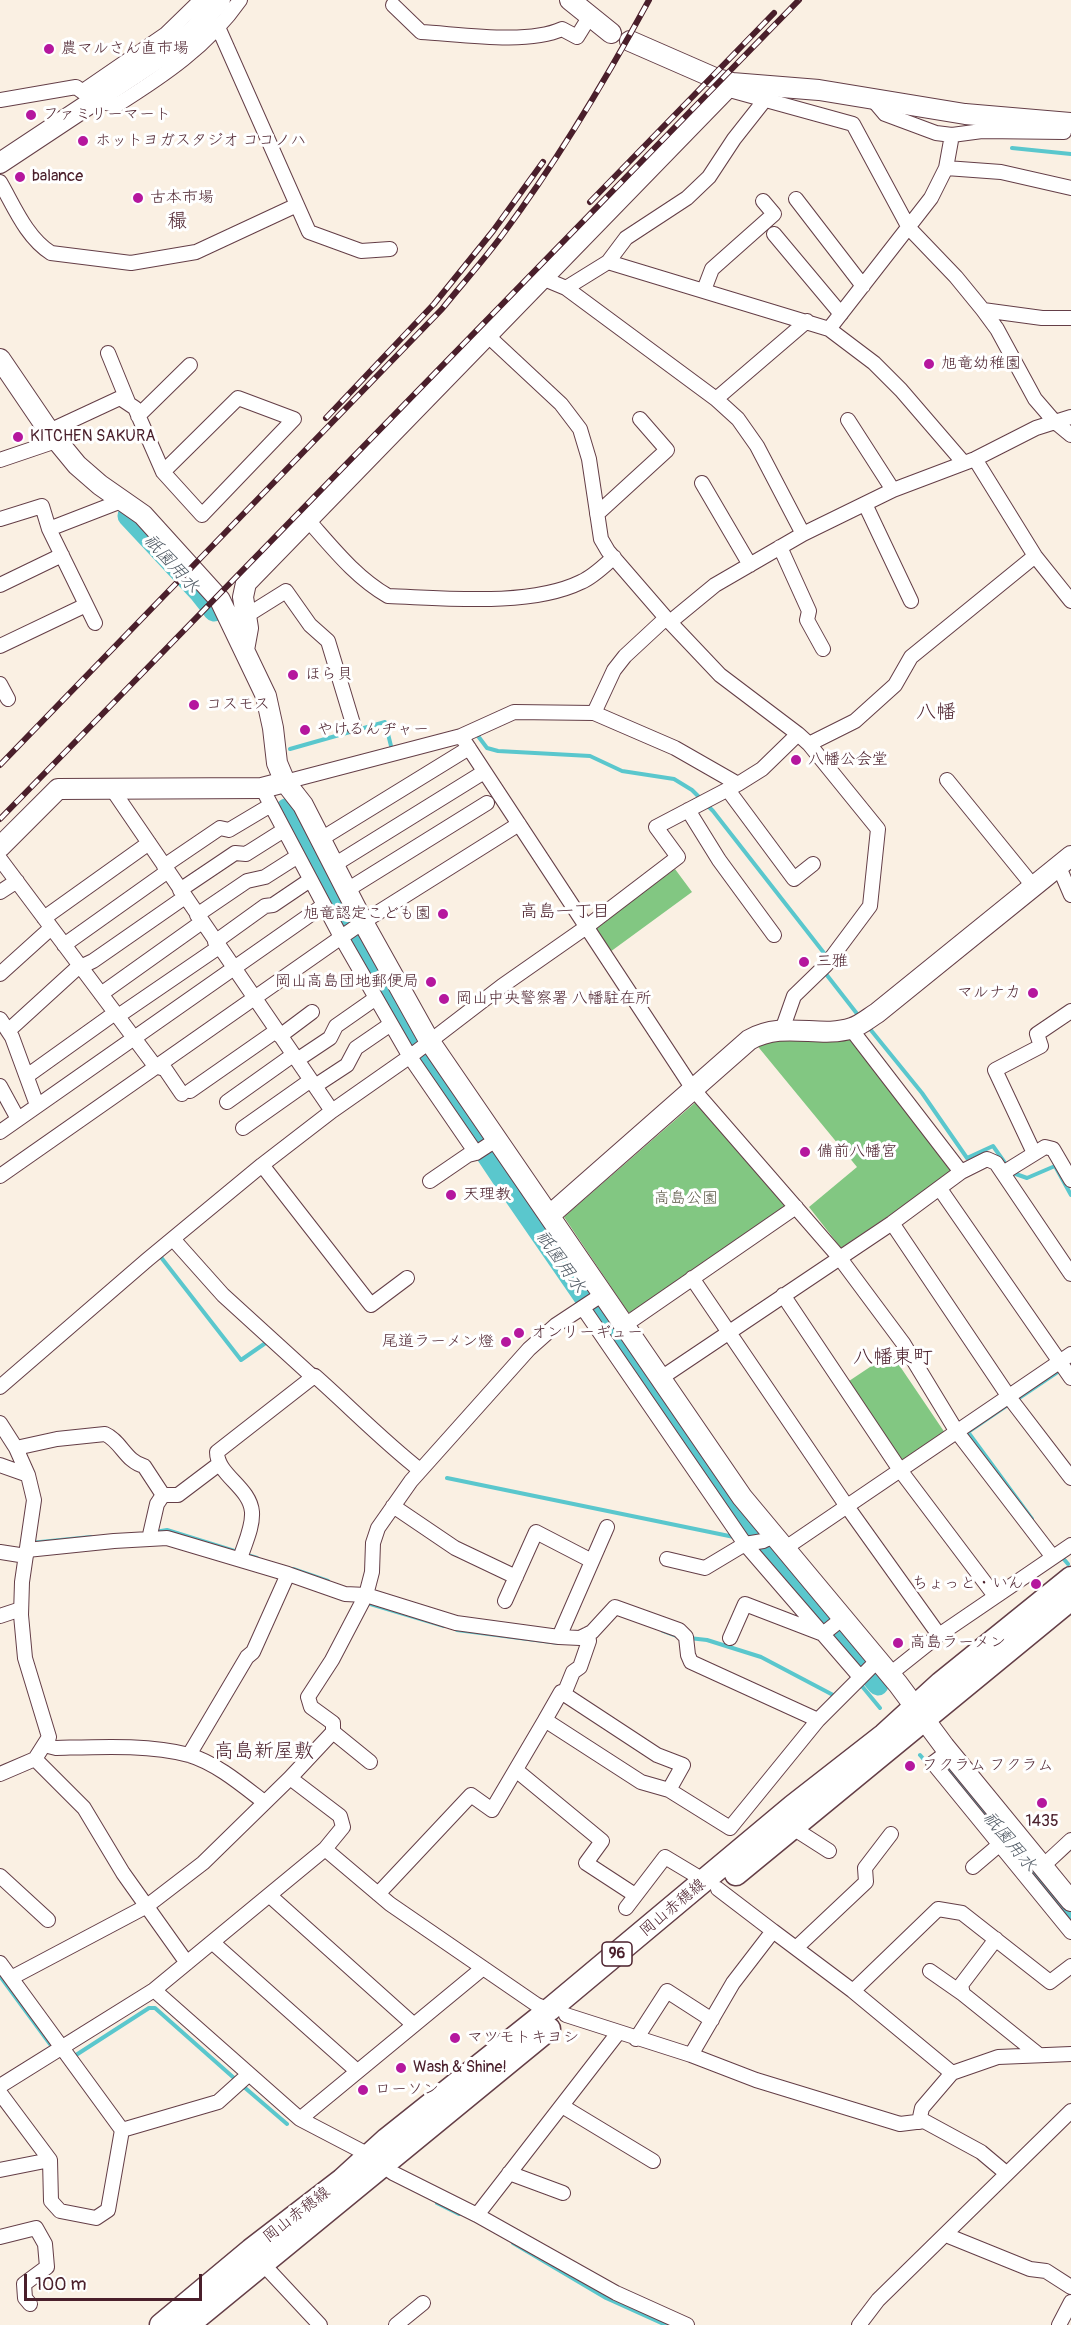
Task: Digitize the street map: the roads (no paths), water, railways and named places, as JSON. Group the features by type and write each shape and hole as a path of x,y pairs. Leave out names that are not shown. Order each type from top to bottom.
{"main road":[{"name":"岡山赤穂線","path":"711,1885 793,1828 1071,1578"},
{"name":"岡山赤穂線","path":"188,2325 262,2263 376,2160 711,1885 793,1806 884,1735 920,1713 1071,1599"},
{"name":"岡山赤穂線","path":"161,2325 251,2250 342,2181 376,2160"}],"street":[{"path":"0,163 166,34 201,0"},
{"path":"89,96 175,47 195,29 220,0"},
{"path":"0,100 76,87 89,96 117,105 174,67 199,47 219,27 240,0"},
{"path":"570,0 611,33"},
{"path":"393,5 420,32 519,37 551,34 562,29 577,37 590,16"},
{"path":"219,27 309,232 361,251 390,249"},
{"path":"630,41 764,101 853,124 909,228 956,277 983,310 997,329 1035,399 1054,421 1071,435"},
{"path":"244,650 248,628 243,597 246,583 729,86 819,90 874,101 1068,128"},
{"path":"566,288 608,262 626,238 687,198 709,177 734,139 764,101"},
{"path":"874,101 885,114 936,133 952,135 982,131 1068,128"},
{"path":"829,329 931,198 946,168 952,135"},
{"path":"946,168 1001,172 1071,188"},
{"path":"0,182 41,247 51,253 131,263 196,252 297,205"},
{"path":"796,199 863,286"},
{"path":"704,290 712,269 774,214 763,201"},
{"path":"774,234 841,314"},
{"path":"608,262 829,329 874,363 969,460 1035,556 1071,601"},
{"path":"542,278 566,288 716,399 738,419 757,446 803,534"},
{"path":"983,310 1042,318 1071,318"},
{"path":"716,399 807,321"},
{"path":"488,335 561,404 580,429 589,459 601,539 614,557 668,620 720,675 809,744 878,829 870,906 826,965 794,996 782,1030"},
{"path":"108,353 128,402"},
{"path":"0,360 53,436 77,465 100,485 143,515 220,600 266,696 277,763 285,782 303,804 347,891 351,930 376,998 411,1056 484,1148 550,1215 591,1302 757,1541 831,1628 872,1670 920,1713 949,1751 1071,1932"},
{"path":"138,416 190,365"},
{"path":"0,460 53,436 120,398 135,408 163,472 202,515 294,419 238,398 163,472"},
{"path":"594,713 614,669 625,656 715,585 803,534 893,490 969,460 1036,428 1071,417"},
{"path":"597,514 668,450 640,419"},
{"path":"848,420 893,490"},
{"path":"702,483 750,565"},
{"path":"49,529 124,500"},
{"path":"865,504 911,601"},
{"path":"0,519 42,506 49,529 95,623"},
{"path":"307,519 353,571 388,596 519,597 572,586 584,581 614,557"},
{"path":"780,547 809,611 807,620 823,649"},
{"path":"0,585 62,555"},
{"path":"809,744 855,721 895,685 911,657 1035,556"},
{"path":"246,616 286,591 310,625 328,641 354,727"},
{"path":"0,646 86,605"},
{"path":"0,684 8,699"},
{"path":"321,839 465,742 514,712 594,713 675,748 733,787 794,879 813,864"},
{"path":"0,1387 262,1165 678,857 656,826 733,787 762,769 798,734"},
{"path":"64,945 220,828 229,830 285,782 465,742"},
{"path":"465,742 585,928 693,1089 839,1257 903,1343 957,1432 1052,1556"},
{"path":"334,865 484,772"},
{"path":"947,780 1034,887"},
{"path":"0,847 58,789 112,789 266,796"},
{"path":"112,789 332,1111"},
{"path":"266,796 324,905 351,930 427,1044 484,1148"},
{"path":"347,891 487,803"},
{"path":"699,805 719,860 774,935"},
{"path":"0,1176 351,930 519,824"},
{"path":"0,1046 81,967 235,853 246,854 284,830"},
{"path":"0,974 48,923 149,843"},
{"path":"101,994 248,881 265,877 298,856"},
{"path":"0,859 155,1066 165,1069 186,1093 312,1012"},
{"path":"550,1215 749,1040 760,1033 782,1030 851,1029 877,1013 1065,862 1071,895"},
{"path":"27,1076 115,1013 122,1014 265,906 273,904 310,879"},
{"path":"0,892 16,881"},
{"path":"0,1132 324,905"},
{"path":"227,1102 330,1038 336,1026 376,998"},
{"path":"1034,1153 995,1070 1041,1046 1037,1034 1071,1011"},
{"path":"0,1019 10,1035 38,1105"},
{"path":"243,1128 313,1083 347,1065 356,1048 391,1024"},
{"path":"851,1029 962,1173"},
{"path":"1,1094 18,1119"},
{"path":"430,1181 468,1155 484,1148"},
{"path":"1003,1173 1045,1148 1053,1149 1071,1180"},
{"path":"661,1378 892,1223 962,1173 987,1160 996,1163 1071,1274"},
{"path":"262,1165 371,1305 407,1278"},
{"path":"667,1559 705,1568 757,1541 846,1505 957,1432 1066,1366 940,1189"},
{"path":"625,1325 796,1207"},
{"path":"892,1223 1011,1400 1071,1478"},
{"path":"173,1239 223,1295 420,1470"},
{"path":"692,1278 846,1505 939,1635"},
{"path":"783,1295 900,1470 995,1596"},
{"path":"591,1302 625,1325 661,1378 699,1460 742,1497 757,1541 831,1628"},
{"path":"11,1978 147,1906 203,1863 290,1778 333,1732 333,1724 311,1707 309,1697 332,1660 366,1595 372,1572 373,1543 378,1528 420,1470 529,1350 556,1325 591,1302"},
{"path":"241,1555 251,1523 252,1511 241,1487 219,1464 217,1452 313,1377"},
{"path":"0,1423 16,1448 28,1475 34,1500 21,1609 25,1658 49,1737 35,1759 0,1774"},
{"path":"16,1448 57,1439 105,1434 111,1436 135,1464 144,1466 163,1495"},
{"path":"163,1495 178,1495 219,1464"},
{"path":"0,1465 28,1475"},
{"path":"150,1534 157,1504 163,1495"},
{"path":"393,1506 455,1548 516,1576"},
{"path":"559,1637 608,1527"},
{"path":"505,1601 536,1532 592,1561"},
{"path":"0,1552 150,1534 241,1555 345,1594 366,1595 456,1623 559,1637 589,1638"},
{"path":"545,1720 641,1782 669,1790 730,1828 818,1720 872,1670 939,1635 1052,1556 1070,1548"},
{"path":"189,1755 247,1657 253,1652 288,1574"},
{"path":"730,1638 745,1604 831,1628"},
{"path":"564,1694 573,1672 580,1667 589,1638 615,1607 679,1630 686,1638 691,1662 818,1720"},
{"path":"0,1616 21,1609"},
{"path":"378,1894 471,1795 492,1810 561,1692 657,1755 683,1765 669,1790"},
{"path":"333,1732 370,1762"},
{"path":"44,1745 56,1748 131,1747 189,1755 241,1785 264,1802"},
{"path":"35,1759 84,1808 123,1873 187,1963"},
{"path":"516,1770 602,1841 586,1863 636,1895"},
{"path":"0,2086 154,1990 325,1850 343,1827 340,1816 290,1778"},
{"path":"793,1828 829,1851"},
{"path":"797,1947 866,1882 865,1868 891,1834"},
{"path":"1007,1838 1042,1866 1071,1901"},
{"path":"973,1867 1007,1838"},
{"path":"1042,1866 1071,1840"},
{"path":"325,1850 378,1894 537,2005 691,2055 756,2080 900,2124 924,2121 981,2152 1006,2173"},
{"path":"626,1908 665,1857 711,1885 797,1947 952,2073"},
{"path":"0,1876 48,1920"},
{"path":"269,1895 414,2025"},
{"path":"853,1991 938,1909 962,1913 1050,1982 1071,1966"},
{"path":"691,2055 733,1983 773,1931"},
{"path":"963,1995 961,1985 996,1939"},
{"path":"212,1942 357,2071"},
{"path":"0,1963 122,2130 108,2210 96,2218 60,2211 51,2201 50,2160 0,2093"},
{"path":"300,2119 483,1968"},
{"path":"930,1971 1039,2055"},
{"path":"154,1990 300,2119 376,2160 393,2173 477,2215 616,2293 687,2325"},
{"path":"636,2038 664,1992 667,1991 712,2020"},
{"path":"477,2215 618,2033"},
{"path":"919,2121 921,2108 952,2073 998,2057 1071,2054"},
{"path":"122,2130 218,2102 248,2075"},
{"path":"562,2106 653,2161"},
{"path":"859,2325 878,2300 1071,2111"},
{"path":"0,2170 50,2160"},
{"path":"509,2173 563,2193"},
{"path":"0,2237 36,2228 45,2244 46,2267 24,2284 25,2298 30,2304"},
{"path":"946,2235 1030,2269 1046,2271 1071,2287"},
{"path":"262,2263 320,2325"},
{"path":"1059,2325 1071,2302"},
{"path":"396,2325 423,2304"}],"waterway":[{"path":"1012,148 1071,154"},
{"name":"祇園用水","path":"128,516 214,611"},
{"path":"290,749 385,722 391,746"},
{"path":"478,736 487,748 498,751 590,756 622,771 674,779 692,790 713,811 824,953"},
{"name":"祇園用水","path":"286,809 413,1045 502,1178 695,1458 753,1538 878,1685"},
{"path":"826,974 858,1015"},
{"path":"870,1029 922,1093 967,1158 993,1146 1005,1163"},
{"path":"1013,1173 1027,1178 1055,1166 1071,1195"},
{"path":"160,1256 241,1360 267,1342"},
{"path":"1016,1400 1071,1363"},
{"path":"1009,1404 968,1432 1032,1519"},
{"path":"447,1478 734,1537"},
{"path":"155,1532 167,1530 257,1558"},
{"path":"30,1543 91,1537"},
{"path":"1062,1557 1068,1564"},
{"path":"293,1569 328,1581"},
{"path":"367,1603 444,1626"},
{"path":"457,1630 559,1643"},
{"path":"663,1631 679,1637"},
{"path":"689,1638 707,1640 761,1657 835,1696"},
{"path":"859,1687 861,1685 880,1708"},
{"path":"920,1755 927,1763"},
{"name":"祇園用水","path":"948,1767 1071,1917"},
{"path":"0,1976 50,2044"},
{"path":"76,2055 149,2008 155,2008 234,2078"},
{"path":"244,2087 287,2124"},
{"path":"437,2203 459,2214"},
{"path":"513,2243 606,2298 666,2325"}],"railway":[{"path":"0,765 442,309 496,244 543,178 598,90 649,0"},
{"path":"0,819 799,0"},
{"path":"590,202 774,13"},
{"path":"326,418 434,304 493,231 543,162"}],"place":[{"name":"農マルさん直市場","path":"49,49"},
{"name":"ファミリーマート","path":"31,115"},
{"name":"ホットヨガスタジオ ココノハ","path":"83,141"},
{"name":"balance","path":"20,177"},
{"name":"古本市場","path":"138,198"},
{"name":"旭竜幼稚園","path":"929,364"},
{"name":"KITCHEN SAKURA","path":"18,437"},
{"name":"ほら貝","path":"293,675"},
{"name":"コスモス","path":"194,705"},
{"name":"やけるんヂャー","path":"305,730"},
{"name":"八幡公会堂","path":"796,760"},
{"name":"旭竜認定こども園","path":"443,914"},
{"name":"三雅","path":"804,962"},
{"name":"岡山高島団地郵便局","path":"431,982"},
{"name":"マルナカ","path":"1033,993"},
{"name":"岡山中央警察署 八幡駐在所","path":"444,999"},
{"name":"備前八幡宮","path":"805,1152"},
{"name":"天理教","path":"451,1195"},
{"name":"オンリーギュー","path":"519,1333"},
{"name":"尾道ラーメン燈","path":"506,1342"},
{"name":"ちょっと・いん","path":"1036,1584"},
{"name":"高島ラーメン","path":"898,1643"},
{"name":"フクラム フクラム","path":"910,1766"},
{"name":"1435","path":"1042,1803"},
{"name":"マツモトキヨシ","path":"455,2038"},
{"name":"Wash & Shine!","path":"401,2068"},
{"name":"ローソン","path":"363,2090"}],"district":[{"name":"穝","path":"177,222"},
{"name":"八幡","path":"936,713"},
{"name":"高島一丁目","path":"565,912"},
{"name":"八幡東町","path":"893,1358"},
{"name":"高島新屋敷","path":"264,1752"}],"park label":[{"name":"高島公園","path":"686,1199"}]}
